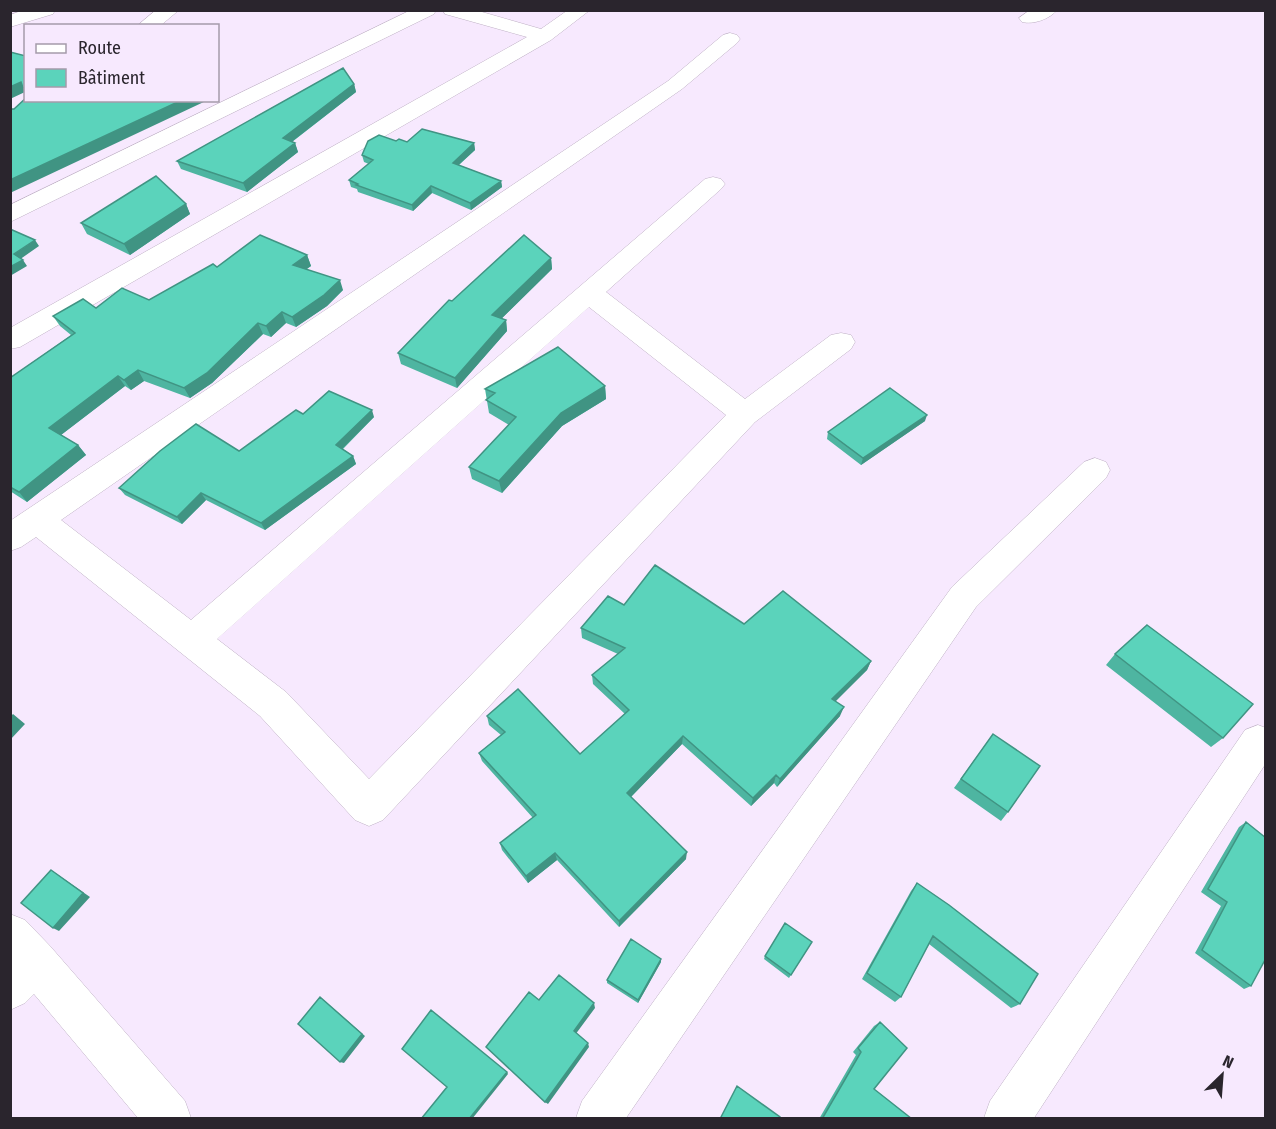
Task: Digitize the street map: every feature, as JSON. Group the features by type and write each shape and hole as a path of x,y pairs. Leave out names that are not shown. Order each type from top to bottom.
{"street":[{"path":"10,21 46,10"},
{"path":"149,24 170,10"},
{"path":"10,215 427,10"},
{"path":"452,10 544,36"},
{"path":"10,340 544,36 581,10"},
{"path":"1029,18 1048,10"},
{"path":"730,39 675,85 24,529 192,640 273,704 369,807 745,414 841,342"},
{"path":"192,640 713,184"},
{"path":"589,293 745,414"},
{"path":"599,1119 964,597 1095,470"},
{"path":"1007,1119 1258,742"},
{"path":"19,962 168,1119"}],"building":[{"path":"10,52 24,56 24,88 21,82 10,87"},
{"path":"343,68 354,84 283,138 295,143 243,183 177,161"},
{"path":"24,100 24,102 178,102 10,180 10,109 14,109"},
{"path":"422,129 474,143 453,163 501,181 470,203 431,186 412,205 356,185 358,184 349,180 373,160 362,155 368,141 379,135 407,142"},
{"path":"156,176 186,204 124,244 81,223"},
{"path":"10,229 35,240 14,254 23,260 10,267"},
{"path":"260,235 307,255 293,265 340,280 324,295 292,317 282,312 266,326 258,323 207,373 184,388 138,370 124,380 118,376 49,428 78,445 19,492 10,487 10,378 75,333 53,316 83,299 96,308 122,288 149,300 213,264 217,267"},
{"path":"524,235 551,258 492,315 506,320 455,378 398,353 449,300 452,301"},
{"path":"558,347 605,386 561,413 499,481 469,467 516,417 486,400 495,393 485,389"},
{"path":"890,388 927,415 863,458 828,432"},
{"path":"329,391 372,410 336,445 353,456 261,523 201,493 177,517 119,488 160,451 196,424 239,451 296,410 303,414"},
{"path":"655,565 744,624 783,591 871,661 832,699 844,707 780,779 776,775 753,798 683,736 627,793 687,852 619,921 555,853 526,876 500,843 536,815 479,753 505,732 487,716 518,689 580,754 629,710 592,675 625,648 581,628 608,596 624,605"},
{"path":"1147,625 1253,704 1223,738 1115,654"},
{"path":"993,734 1040,766 1008,812 961,779"},
{"path":"1246,822 1266,838 1266,958 1251,986 1202,950 1227,902 1208,889"},
{"path":"51,870 83,893 53,928 21,903"},
{"path":"917,883 1038,974 1020,1004 933,936 901,997 867,973"},
{"path":"785,923 812,942 791,975 765,956"},
{"path":"631,939 661,959 638,1000 607,980"},
{"path":"559,975 594,1003 574,1031 588,1043 545,1102 486,1047 529,992 539,1000"},
{"path":"320,997 362,1034 340,1062 298,1024"},
{"path":"431,1010 507,1072 469,1119 421,1119 447,1087 402,1049"},
{"path":"880,1022 907,1048 874,1089 912,1119 822,1119 861,1052 858,1048"},
{"path":"737,1086 780,1117 780,1119 720,1119"}]}
